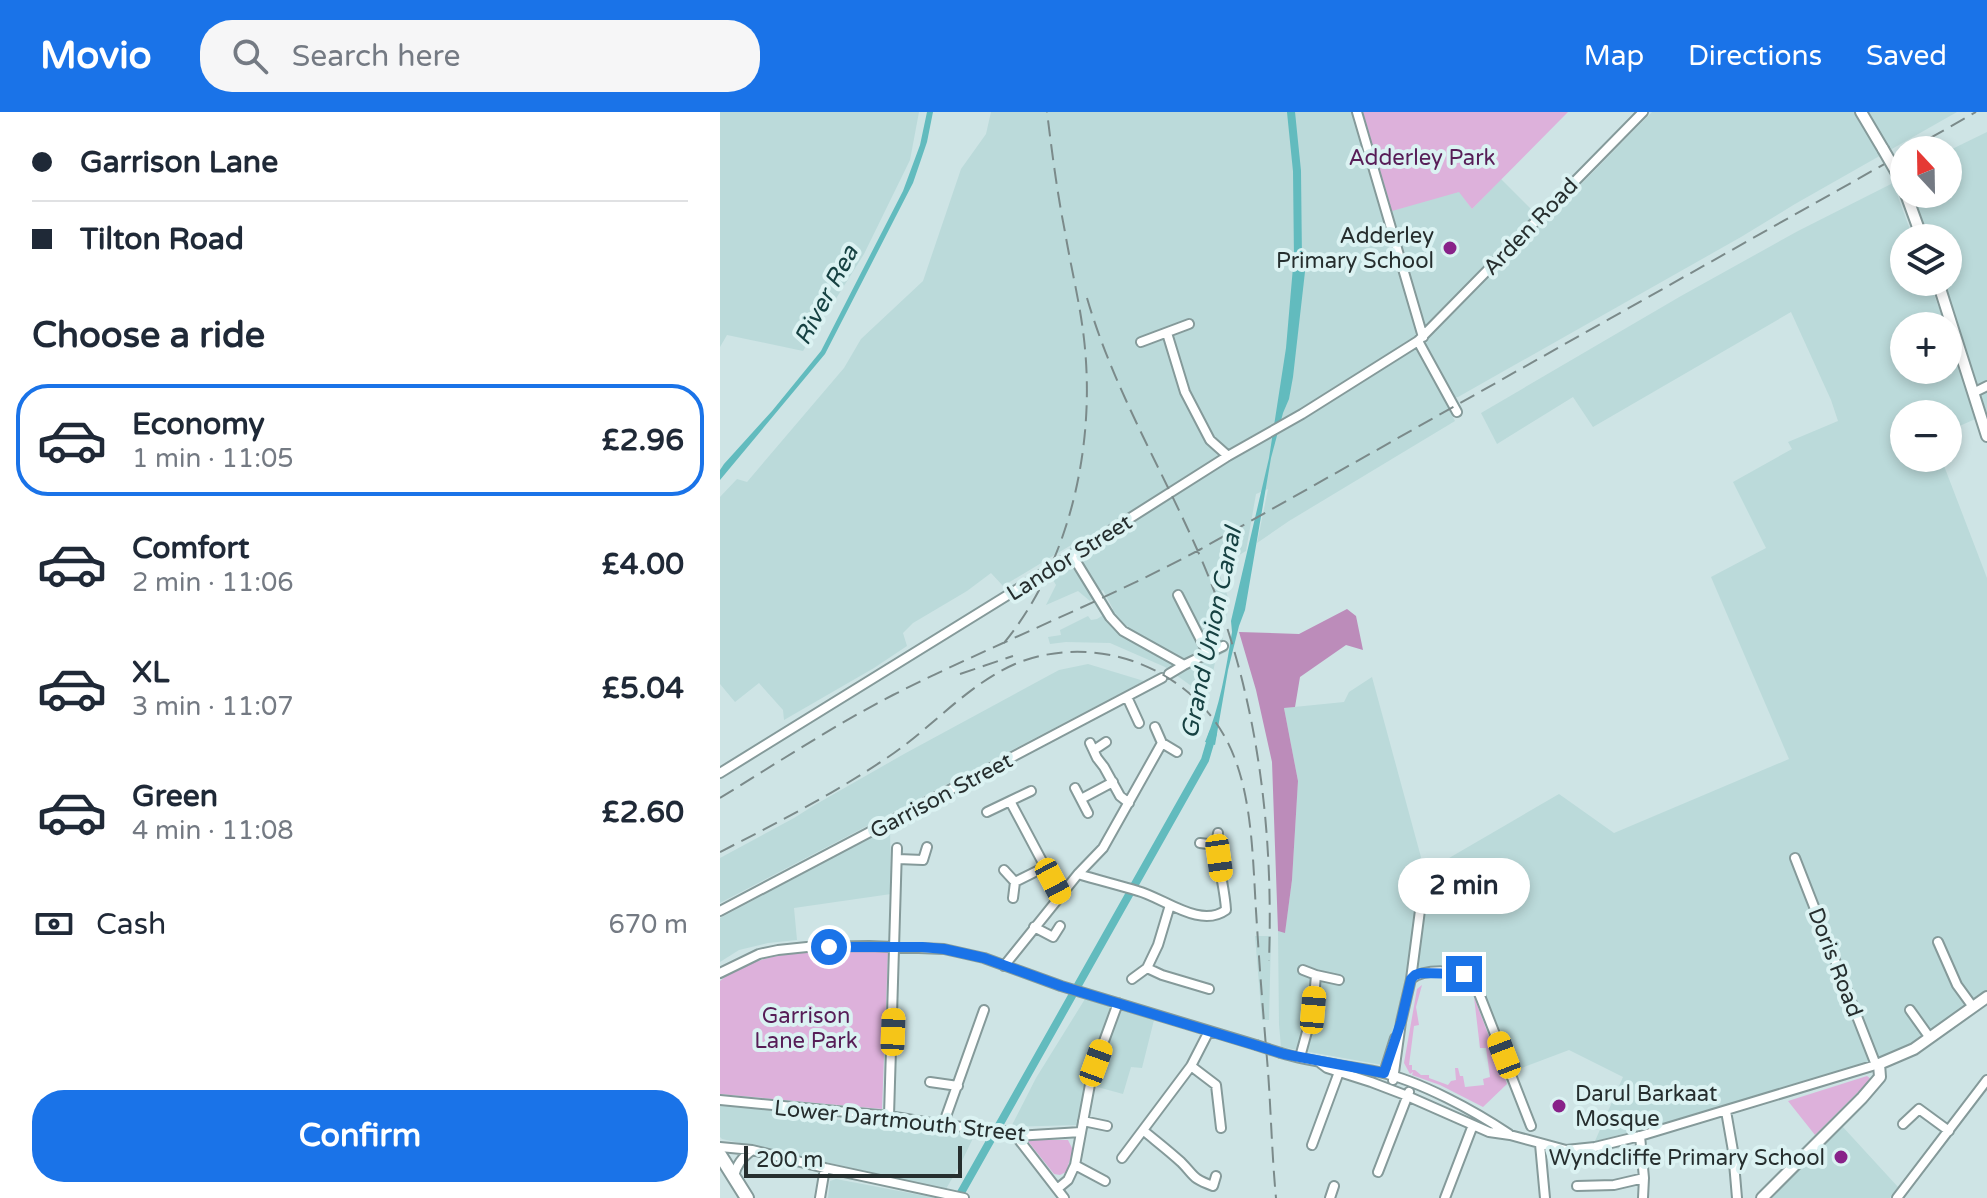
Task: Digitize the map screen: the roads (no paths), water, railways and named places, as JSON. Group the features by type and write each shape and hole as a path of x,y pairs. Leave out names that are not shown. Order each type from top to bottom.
{"highway":[{"path":"720,1155 747,1198"}],"main road":[{"path":"1861,112 1890,161"},
{"path":"1942,296 1987,436"},
{"path":"1762,1198 1862,1098 1880,1077 1878,1065 1930,1038 1987,997"}],"street":[{"path":"1357,112 1420,339 1457,412"},
{"name":"Arden Road","path":"1420,339 1643,112"},
{"path":"1141,342 1189,324"},
{"path":"1167,333 1185,392 1210,440 1228,456"},
{"name":"Landor Street","path":"720,773 1420,339"},
{"path":"1973,393 1987,386"},
{"path":"1072,555 1110,617 1123,631 1180,663"},
{"path":"1178,595 1208,654"},
{"name":"Garrison Street","path":"720,911 1166,676 1180,663 1223,646"},
{"path":"1127,697 1139,723"},
{"path":"1155,727 1162,743 1177,752"},
{"path":"1106,742 1092,746 1120,796 1129,803"},
{"path":"1004,966 1060,895 1103,848 1162,743"},
{"path":"1081,799 1113,782"},
{"path":"1075,788 1088,813"},
{"path":"987,812 1031,791"},
{"path":"1010,801 1060,895"},
{"path":"1078,874 1140,892 1180,910 1199,915 1219,915 1226,910 1216,845 1218,833"},
{"path":"1200,843 1216,845"},
{"path":"898,859 927,862 927,847"},
{"path":"889,1116 897,848"},
{"name":"Doris Road","path":"1795,858 1878,1065"},
{"path":"1015,882 1045,867"},
{"path":"1004,870 1015,882 1013,898"},
{"path":"1384,1073 1411,979 1425,872"},
{"path":"1132,979 1147,968 1158,945 1170,905"},
{"path":"1034,927 1053,937 1060,926"},
{"path":"1938,942 1957,985 1973,1007"},
{"path":"720,973 759,954 778,950 807,947 944,949 984,958 1088,994 1281,1053 1384,1073 1444,1097 1510,1135"},
{"path":"1147,968 1209,989"},
{"path":"1192,983 1195,970"},
{"path":"1303,970 1339,980"},
{"path":"1411,979 1421,973 1464,974 1473,978 1531,1126"},
{"path":"1300,1057 1313,1010 1316,975"},
{"path":"1096,1063 1118,1003"},
{"path":"943,1125 984,1010"},
{"path":"1910,1010 1930,1038"},
{"path":"1390,1090 1401,1022"},
{"path":"1122,1158 1191,1066 1209,1031"},
{"path":"1319,1062 1327,1068 1408,1096 1489,1132 1566,1150 1595,1147 1640,1136 1878,1065"},
{"path":"1191,1066 1216,1085 1221,1128"},
{"path":"1312,1145 1339,1072"},
{"path":"1057,1189 1068,1180 1075,1165 1091,1079"},
{"path":"1897,1198 1987,1080"},
{"path":"930,1082 958,1086"},
{"path":"1378,1172 1413,1084"},
{"name":"Lower Dartmouth Street","path":"720,1100 889,1116 987,1128 1016,1136 1081,1132"},
{"path":"1903,1124 1919,1109 1949,1131"},
{"path":"1726,1111 1737,1198"},
{"path":"1083,1121 1107,1126"},
{"path":"1445,1198 1473,1125"},
{"path":"1144,1131 1183,1164 1191,1176 1213,1186 1216,1176"},
{"path":"1016,1136 1064,1198"},
{"path":"1640,1136 1643,1198"},
{"path":"1540,1144 1545,1198"},
{"path":"720,1147 752,1150 964,1198"},
{"path":"734,1176 742,1158 752,1150"},
{"path":"1075,1165 1105,1181"},
{"path":"820,1198 825,1168"},
{"path":"1577,1186 1614,1185 1644,1178"},
{"path":"1330,1198 1334,1186"}],"water":[{"path":"927,112 933,112 913,183 825,354 720,480 720,470 724,464 821,351 903,191 920,145"},
{"path":"1297,251 1301,251 1303,264 1306,263 1293,377 1271,458 1245,610 1228,670 1215,745 1205,742 1222,688 1232,632 1231,621 1269,458"}],"waterway":[{"name":"Grand Union Canal","path":"1291,112 1297,171 1298,260"},
{"name":"Grand Union Canal","path":"958,1198 1205,760 1213,733"}],"railway":[{"path":"1004,643 1027,611 1062,538 1074,499 1086,419 1084,339 1047,112"},
{"path":"1934,136 1976,112"},
{"path":"720,798 893,695 1201,549 1890,161"},
{"path":"1087,298 1123,394 1196,547 1233,647 1246,698 1264,802 1270,908 1269,961"},
{"path":"720,852 808,806 873,767 909,742 982,682 1015,664 1048,654 1081,652 1114,656 1145,666 1174,681 1199,703 1220,729 1235,759 1246,799 1276,1198"},
{"path":"960,674 1013,656"}],"place":[{"name":"Adderley Primary School","path":"1450,248"},
{"name":"Darul Barkaat Mosque","path":"1559,1106"},
{"name":"Wyndcliffe Primary School","path":"1841,1157"}],"park label":[{"name":"Adderley Park","path":"1422,157"},
{"name":"Garrison Lane Park","path":"806,1028"}],"water label":[{"name":"River Rea","path":"826,295"}]}
